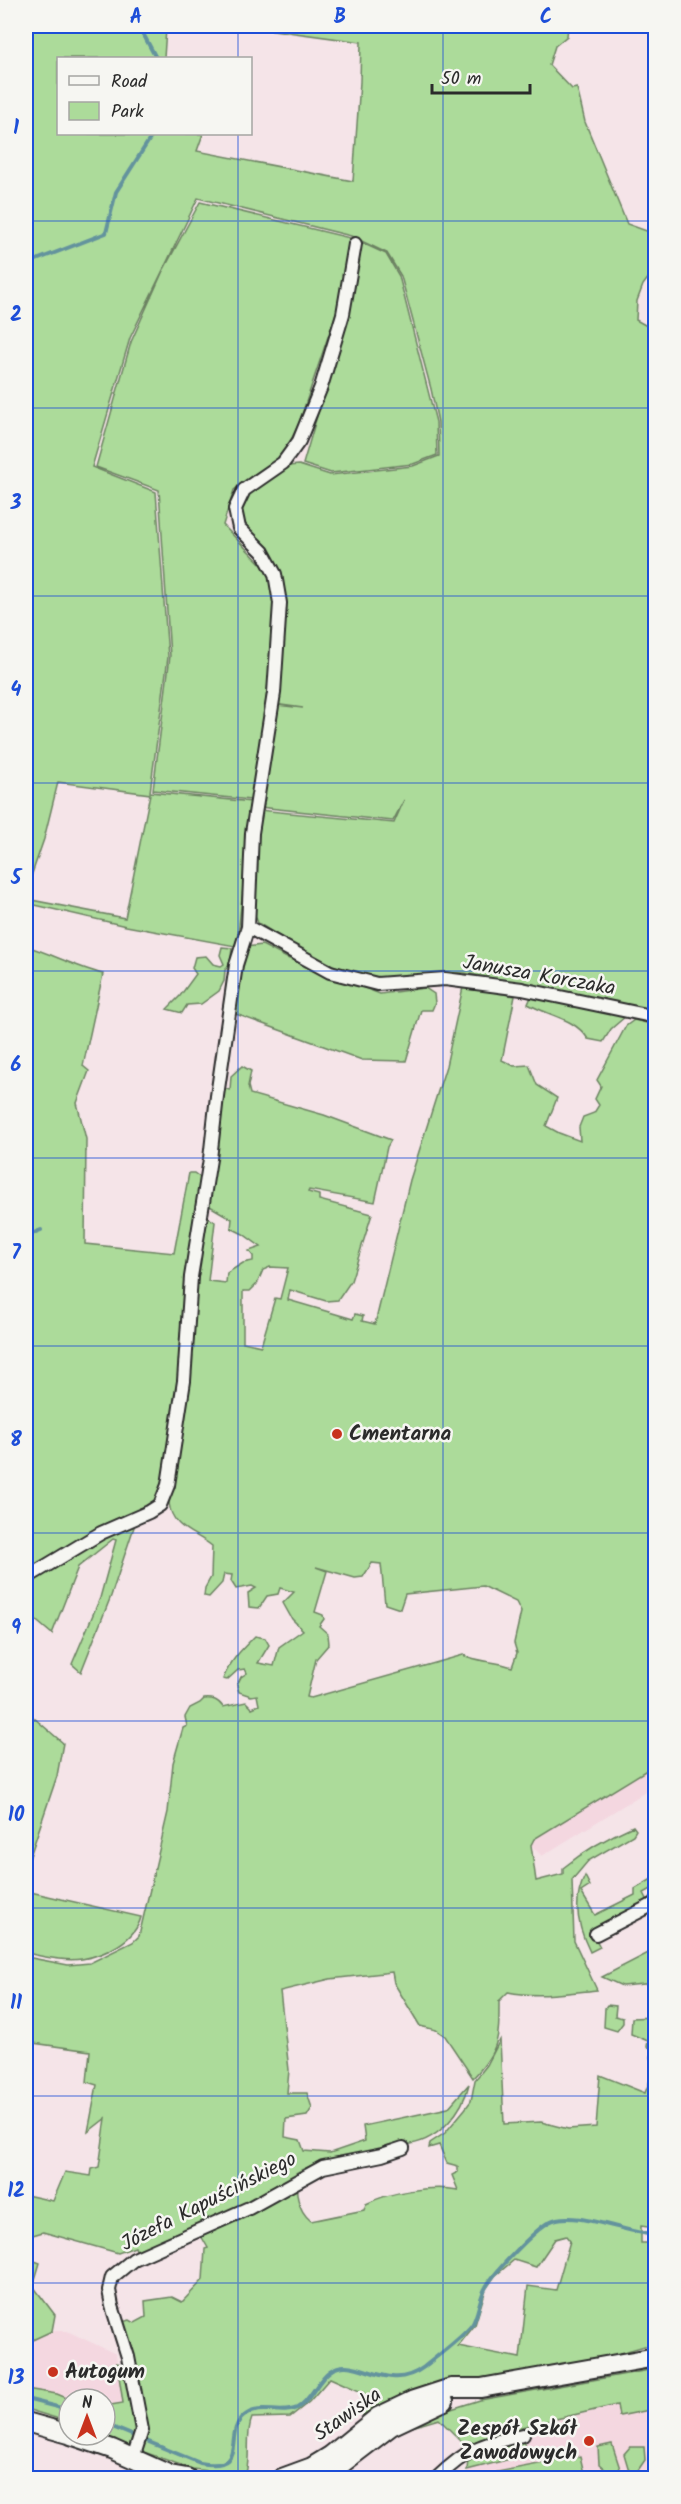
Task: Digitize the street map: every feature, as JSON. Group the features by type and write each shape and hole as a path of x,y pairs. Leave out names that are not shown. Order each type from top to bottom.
{"main road":[{"name":"Stawiska","path":"282,2478 318,2475 391,2426 429,2407 481,2388 656,2357"},
{"path":"26,2422 57,2431"},
{"path":"110,2447 134,2454 170,2475 187,2478"}],"street":[{"path":"26,1578 101,1533 160,1505 168,1485 175,1452 184,1381 190,1277 210,1159 236,965 248,927 252,832 274,693 279,603 275,574 262,552 239,528 235,509 244,490 283,463 299,441 321,387 343,314 355,244"},
{"name":"Janusza Korczaka","path":"248,927 330,972 377,984 445,979 522,989 656,1017"},
{"path":"596,1934 656,1903"},
{"name":"Józefa Kapuścińskiego","path":"134,2454 142,2430 128,2357 112,2306 109,2290 112,2277 134,2259 249,2208 323,2167 382,2155 403,2148"},
{"path":"437,2478 456,2460 480,2445 523,2435"}],"shaded area":[{"path":"655,1765 655,1786 542,1856 531,1845 533,1839"},
{"path":"52,2331 67,2331 116,2354 123,2403 117,2404 117,2387 57,2387 57,2394 26,2389 26,2343"},
{"name":"Zespół Szkół Zawodowych","path":"655,2397 655,2478 473,2478 467,2470 526,2455 521,2427"}],"green space":[{"path":"26,26 223,26 223,28 166,28 164,57 57,57 57,135 203,135 197,151 353,181 361,42 244,26 568,26 567,36 555,46 549,65 572,89 577,88 585,122 627,224 655,234 655,269 643,285 637,301 636,320 656,331 655,1013 465,973 392,978 355,973 322,960 258,923 252,907 259,810 394,823 404,800 393,821 259,807 276,705 303,708 274,704 279,590 239,511 249,491 288,466 299,465 330,475 413,466 439,456 438,422 401,276 387,253 351,236 198,198 130,338 92,467 156,492 168,657 150,792 252,802 238,935 235,946 126,926 26,903 26,899 125,918 150,794 58,782 44,839 26,891"},
{"path":"200,202 350,238 341,298 299,423 289,444 277,459 234,490 223,525 269,572 273,588 274,606 268,680 251,800 153,790 170,656 159,490 96,467 131,342 162,273"},
{"path":"360,242 386,254 399,276 436,422 437,455 413,464 331,473 303,464 355,286"},
{"path":"262,945 287,958 380,994 425,988 434,994 435,1003 432,1010 421,1010 406,1061 362,1060 233,1013 246,947"},
{"path":"26,946 103,974 83,1066 89,1071 77,1103 86,1139 85,1244 174,1253 189,1173 194,1173 202,1179 206,1216 215,1222 208,1281 226,1283 227,1273 243,1263 253,1261 253,1256 249,1251 261,1247 231,1228 232,1219 208,1205 222,1088 230,1090 231,1076 242,1066 251,1071 248,1086 250,1094 324,1115 391,1140 387,1147 375,1202 309,1190 308,1192 319,1195 319,1200 372,1214 351,1281 338,1300 326,1301 290,1290 288,1300 353,1319 355,1314 363,1316 362,1321 375,1324 410,1180 446,1066 463,987 515,996 502,1060 514,1066 529,1065 537,1085 557,1098 546,1126 580,1141 579,1127 583,1117 594,1113 599,1105 595,1099 601,1086 597,1080 626,1026 634,1020 655,1025 655,1765 534,1839 531,1845 536,1881 563,1874 563,1868 596,1845 633,1826 636,1830 633,1835 588,1861 572,1880 574,1941 597,1990 541,1995 508,1992 499,2001 498,2034 493,2051 473,2078 445,2036 436,2030 420,2026 394,1983 392,1972 330,1979 280,1991 289,2070 287,2093 307,2093 312,2108 307,2116 286,2119 285,2137 300,2140 304,2151 330,2153 365,2141 363,2126 448,2108 469,2084 456,2114 441,2130 422,2141 390,2145 367,2154 322,2163 296,2173 300,2205 311,2221 364,2210 366,2204 398,2193 436,2188 458,2190 452,2175 458,2172 458,2166 447,2163 439,2145 429,2148 430,2143 445,2133 471,2101 475,2080 487,2065 500,2040 504,2124 541,2122 568,2129 596,2127 600,2075 645,2093 655,2067 655,2228 641,2226 641,2243 655,2243 655,2343 627,2351 627,2355 462,2381 461,2378 434,2384 398,2397 363,2415 356,2409 364,2393 330,2378 309,2402 290,2417 252,2418 246,2473 242,2475 192,2469 141,2451 121,2322 130,2320 135,2323 146,2317 145,2301 172,2297 182,2302 203,2280 205,2249 208,2248 196,2227 137,2253 135,2247 118,2253 43,2232 26,2237 26,2195 53,2201 65,2172 91,2176 92,2169 99,2167 106,2118 88,2132 97,2085 87,2082 90,2051 26,2042 26,1957 68,1965 90,1963 133,1942 139,1936 168,1812 173,1763 183,1728 187,1726 185,1717 190,1708 204,1699 215,1700 223,1707 246,1702 252,1708 259,1705 257,1695 251,1696 239,1692 237,1685 241,1677 247,1673 245,1669 238,1670 227,1680 223,1679 229,1667 255,1636 265,1638 269,1645 258,1663 274,1666 279,1647 303,1630 292,1619 283,1603 294,1592 280,1588 278,1594 267,1596 259,1608 249,1607 248,1593 256,1588 252,1586 236,1589 231,1581 232,1575 224,1574 222,1583 209,1597 204,1596 205,1588 211,1577 212,1546 179,1524 171,1512 169,1503 180,1422 157,1506 26,1572","holes":["270,1267 288,1268 280,1299 275,1298 261,1346 243,1342 243,1291 250,1291 257,1284 263,1270","372,1563 381,1564 385,1604 400,1609 405,1594 483,1586 516,1602 521,1612 514,1643 517,1653 512,1667 463,1655 311,1698 307,1697 316,1659 329,1644 328,1634 319,1626 324,1619 323,1615 315,1612 327,1571 316,1567 355,1578 363,1577","566,2236 570,2241 556,2290 528,2286 520,2358 458,2346 475,2325 486,2289 495,2276 514,2260 536,2267 555,2239"]},
{"path":"222,947 232,948 230,965 225,970 224,981 219,991 201,1004 187,1005 182,1013 167,1009 196,974 192,968 195,957 206,956 213,964 221,966 224,964 220,955"},
{"path":"531,997 626,1016 611,1029 603,1042 588,1039 576,1026 528,1004"},
{"path":"135,1524 111,1596 81,1672 72,1664 100,1598 116,1540 113,1539 78,1567 52,1634 26,1612 27,1585 44,1568 93,1542"},
{"path":"26,1711 63,1743 57,1776 28,1862 26,1860"},
{"path":"585,1876 590,1886 581,1892 595,1915 635,1895 635,1889 655,1877 655,1887 644,1893 648,1901 593,1934 600,1947 590,1952 582,1934 578,1914 579,1895"},
{"path":"26,1891 141,1917 138,1926 126,1940 118,1946 91,1957 68,1960 26,1953"},
{"path":"652,1951 655,1953 655,1983 622,1986 602,1977"},
{"path":"607,2005 616,2006 615,2016 623,2018 623,2023 617,2031 604,2027"},
{"path":"656,2017 655,2059 651,2058 652,2048 647,2047 648,2041 631,2034 632,2018"},
{"path":"26,2258 40,2263 33,2286 55,2315 52,2331 26,2343"},
{"path":"117,2363 124,2365 136,2423 131,2448 117,2442 117,2404 123,2403"},
{"path":"655,2369 655,2409 619,2416 617,2405 521,2427 526,2455 467,2470 469,2449 439,2419 410,2426 480,2400"},
{"path":"26,2389 57,2394 57,2418 26,2409"},
{"path":"612,2444 623,2478 615,2478 599,2464 598,2447"},
{"path":"630,2447 644,2447 645,2460 634,2476 630,2474 624,2454"},
{"path":"580,2456 585,2478 498,2478 497,2472"}],"waterway":[{"path":"139,26 155,57"},
{"path":"26,264 106,233 116,192 152,135"},
{"path":"26,1236 41,1230"},
{"path":"117,2429 200,2463 225,2462 233,2449 238,2423 244,2416 257,2410 284,2411 297,2408 306,2401 330,2371 351,2366 385,2376 397,2377 410,2375 424,2367 468,2330 491,2280 525,2242 549,2222 559,2218 571,2218 656,2235"},
{"path":"26,2399 57,2407"}],"place":[{"name":"Cmentarna","path":"337,1434"},
{"name":"Autogum","path":"53,2372"},
{"name":"Zespół Szkół Zawodowych","path":"589,2441"}]}
